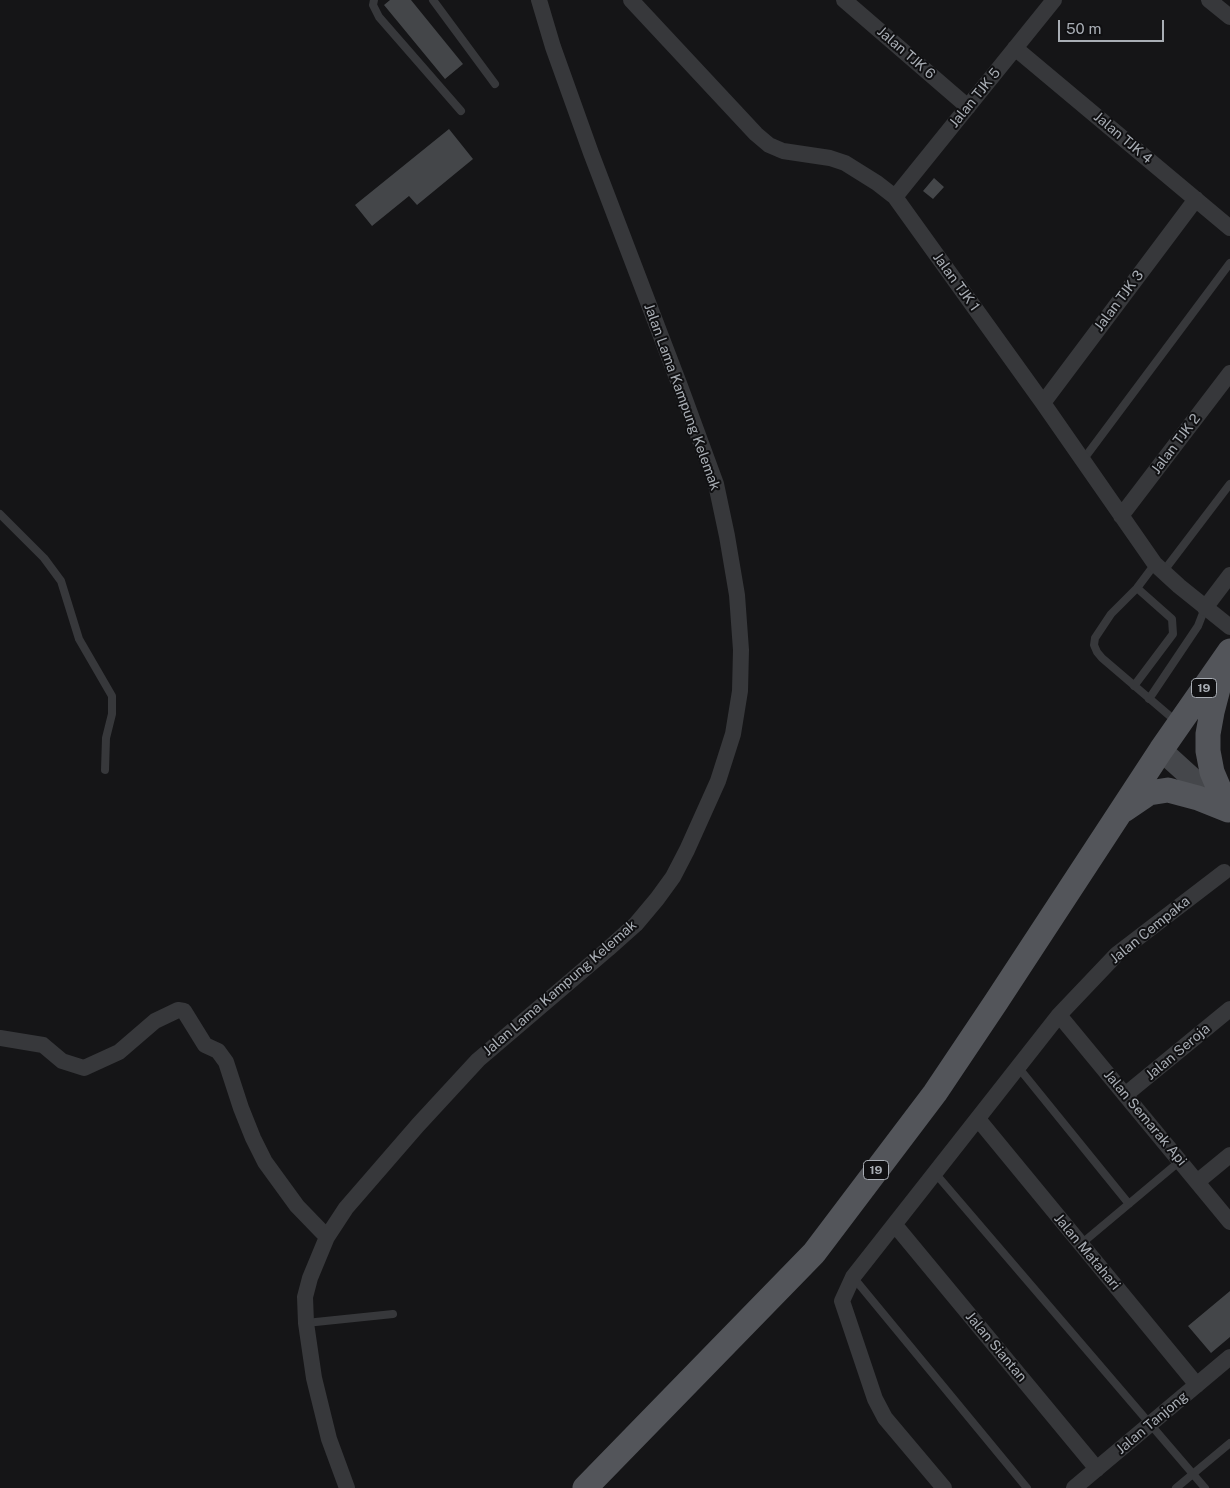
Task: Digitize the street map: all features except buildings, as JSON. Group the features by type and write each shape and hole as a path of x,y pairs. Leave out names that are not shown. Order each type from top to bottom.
{"main road":[{"name":"19","path":"586,1488 814,1252 935,1093 1161,750 1229,652"},
{"path":"1229,652 1218,686 1208,734 1208,751 1212,772 1229,812"},
{"path":"1119,813 1149,793 1168,790 1198,798 1229,812"}],"street":[{"name":"Jalan Lama Kampung Kelemak","path":"347,1488 330,1439 316,1387 306,1323 305,1297 310,1278 328,1237 346,1208 418,1125 478,1060 636,924 657,900 676,870 718,781 733,734 740,691 741,650 737,595 716,484 585,135 553,47 539,0"},
{"name":"Jalan TJK 1","path":"631,0 756,134 769,145 783,151 830,158 845,163 895,197 1159,568 1230,627"},
{"name":"Jalan TJK 6","path":"844,0 968,107"},
{"name":"Jalan TJK 5","path":"895,197 1054,0"},
{"path":"1209,0 1230,17"},
{"name":"Jalan TJK 4","path":"1015,48 1230,228"},
{"name":"Jalan TJK 3","path":"1043,403 1196,199"},
{"name":"Jalan TJK 2","path":"1121,516 1230,373"},
{"path":"1205,608 1230,575"},
{"path":"1161,750 1229,812"},
{"name":"Jalan Cempaka","path":"944,1488 885,1418 875,1398 842,1301 854,1277 1059,1015 1117,954 1224,872"},
{"name":"Jalan Seroja","path":"1125,1095 1230,1009"},
{"path":"0,1038 42,1045 62,1061 84,1068 119,1052 155,1021 178,1010 184,1011 205,1045 218,1051 226,1062 241,1108 265,1162 297,1206 328,1237"},
{"name":"Jalan Semarak Api","path":"1059,1015 1230,1222"},
{"name":"Jalan Matahari","path":"978,1119 1197,1385"},
{"path":"1197,1182 1230,1155"},
{"name":"Jalan Siantan","path":"895,1224 1097,1469"},
{"name":"Jalan Tanjong","path":"1074,1488 1230,1357"}],"lane":[{"path":"374,0 378,17 461,112"},
{"path":"433,0 495,84"},
{"path":"1083,460 1230,262"},
{"path":"1179,724 1102,658 1094,646 1094,638 1111,614 1159,568 1230,484"},
{"path":"0,514 44,558 61,581 79,639 112,696 112,714 106,738 106,770"},
{"path":"1134,686 1173,634 1172,619 1137,588"},
{"path":"1149,698 1198,626 1205,608"},
{"path":"1018,1067 1128,1204"},
{"path":"1081,1244 1180,1161"},
{"path":"935,1173 1204,1488"},
{"path":"854,1277 1027,1488"},
{"path":"306,1323 393,1314"},
{"path":"1176,1488 1230,1443"}]}
